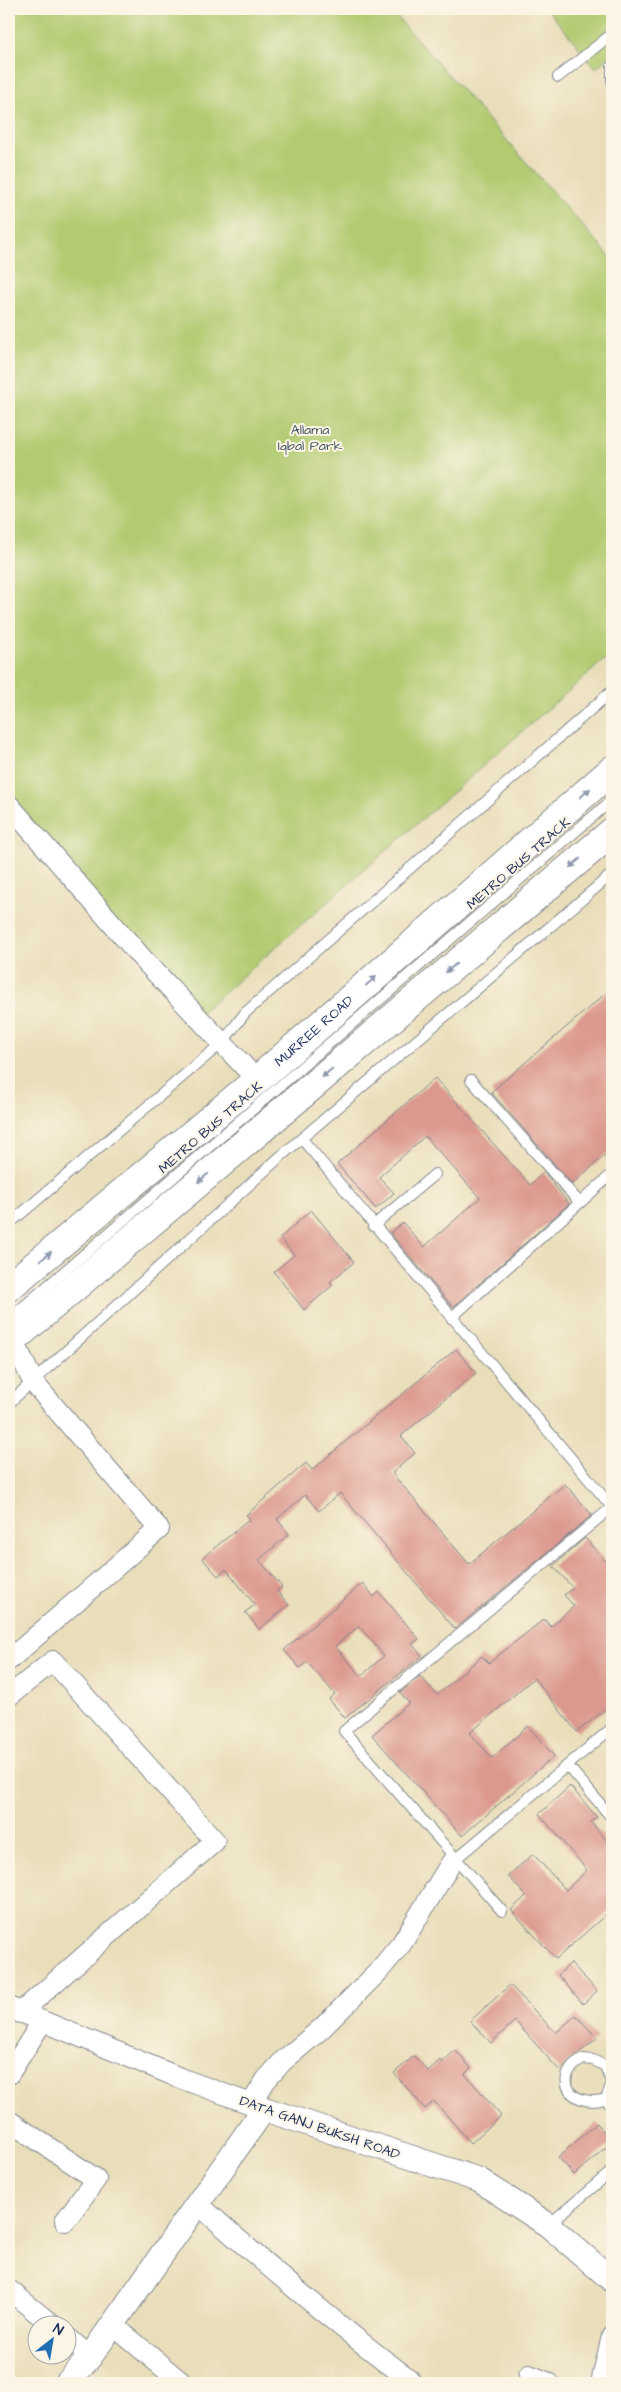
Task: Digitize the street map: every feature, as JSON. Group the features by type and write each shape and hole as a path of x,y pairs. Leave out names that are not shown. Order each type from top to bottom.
{"main road":[{"name":"MURREE ROAD","path":"9,1287 257,1080 612,770"},
{"path":"10,1333 612,832"}],"street":[{"path":"9,805 142,958 257,1080"},
{"path":"9,1660 159,1529 33,1382 10,1333"},
{"path":"9,1696 53,1661 216,1841 14,2010"},
{"path":"67,2383 90,2357 198,2204 258,2107 266,2080 283,2061 322,2028 377,1973 402,1943 454,1860"},
{"name":"DATA GANJ BUKSH ROAD","path":"14,2010 180,2078 258,2107 480,2180 548,2225 612,2280"},
{"path":"9,2074 42,2022"},
{"path":"9,2121 96,2179 65,2221"},
{"path":"198,2204 292,2288 409,2379"},
{"path":"9,2290 39,2314"},
{"path":"113,2325 182,2383"},
{"path":"601,2383 612,2336"},
{"path":"78,2347 90,2357"},
{"path":"529,2375 549,2383"}],"lane":[{"path":"558,77 612,34"},
{"path":"612,66 612,81"},
{"path":"9,1224 222,1043 245,1013 612,690"},
{"name":"METRO BUS TRACK","path":"10,1333 612,800"},
{"path":"9,1404 302,1139 612,874"},
{"path":"471,1080 580,1203"},
{"path":"302,1139 373,1226 612,1507 344,1731 454,1860 502,1911"},
{"path":"373,1226 435,1174"},
{"path":"451,1318 612,1174"},
{"path":"454,1860 612,1728"},
{"path":"568,1766 612,1818"},
{"path":"583,2060 593,2060 605,2066 612,2083 609,2103 583,2101 571,2094 566,2082 569,2072 575,2064 583,2060"},
{"path":"548,2225 612,2171"}],"green space":[{"name":"Allama Iqbal Park","path":"9,9 390,9 612,259 612,653 197,1016 9,802"},
{"path":"547,9 612,9 612,55 596,68"}],"building":[{"path":"612,988 612,1149 572,1184 491,1092"},
{"path":"435,1078 530,1185 544,1172 569,1204 453,1307 390,1233 403,1223 424,1247 480,1198 425,1136 379,1177 394,1193 376,1209 337,1164"},
{"path":"311,1210 354,1262 330,1282 333,1285 304,1310 274,1272 294,1255 280,1238"},
{"path":"456,1349 476,1373 401,1436 415,1453 392,1473 469,1564 565,1484 592,1515 455,1629 340,1493 319,1511 305,1495 277,1519 289,1534 259,1560 282,1587 277,1591 289,1605 259,1629 245,1612 255,1605 226,1569 218,1576 202,1558 250,1519 246,1515 306,1463 312,1470"},
{"path":"585,1538 612,1569 612,1704 577,1732 534,1678 470,1733 492,1758 528,1726 554,1756 462,1836 372,1735 409,1703 400,1693 420,1676 437,1695 482,1656 489,1663 544,1619 551,1627 574,1606 564,1595 573,1588 553,1566"},
{"path":"363,1583 374,1597 379,1592 419,1639 412,1644 422,1656 345,1718 329,1699 335,1694 307,1662 300,1668 284,1650","holes":["359,1626 384,1656 361,1676 335,1646"]},
{"path":"570,1786 597,1817 591,1822 612,1847 612,1909 556,1959 511,1910 526,1896 508,1876 533,1854 566,1890 587,1870 539,1814"},
{"path":"571,1963 597,1991 583,2004 558,1975"},
{"path":"510,1985 556,2033 576,2015 597,2038 560,2071 515,2021 491,2043 470,2021"},
{"path":"455,2050 471,2068 465,2074 501,2116 471,2143 434,2101 425,2109 394,2073 414,2056 428,2071 440,2060 442,2063"},
{"path":"597,2123 612,2142 574,2175 558,2157"}]}
